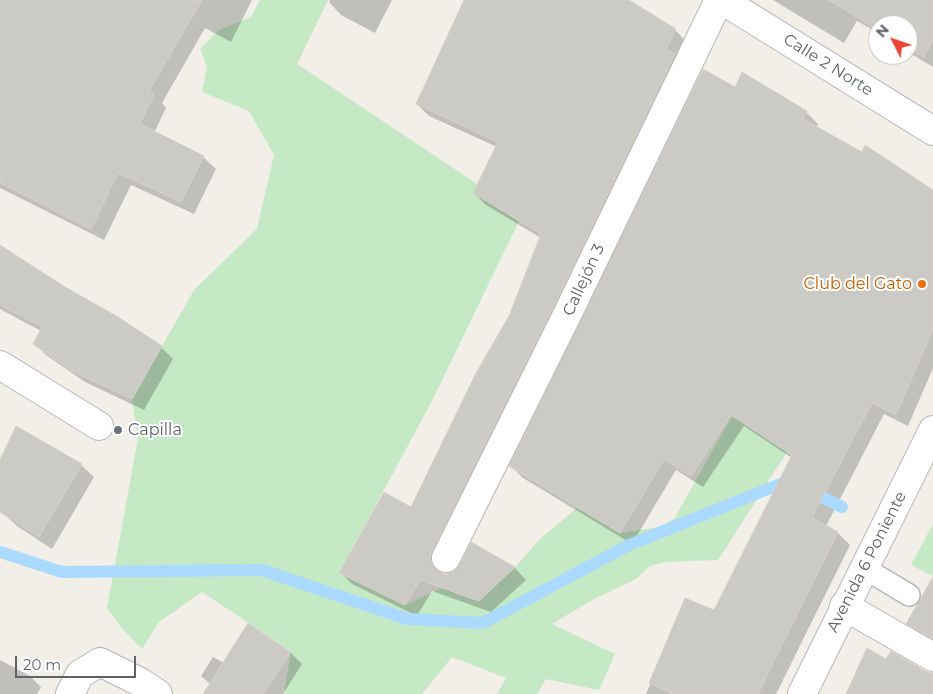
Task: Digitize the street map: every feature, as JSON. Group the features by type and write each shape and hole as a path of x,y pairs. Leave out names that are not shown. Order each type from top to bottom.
{"street":[{"name":"Calle 2 Norte","path":"720,0 933,131"},
{"name":"Callejón 3","path":"446,558 562,326 720,0"},
{"path":"0,366 100,426"},
{"name":"Avenida 6 Poniente","path":"802,694 933,430"},
{"path":"844,606 933,657"},
{"path":"70,694 80,674 100,662 140,682 158,694"}],"lane":[{"path":"864,568 909,595"}],"green space":[{"path":"260,0 328,0 297,64 477,184 473,193 519,221 432,401 339,573 405,605 442,588 479,601 515,567 540,539 577,508 620,533 659,527 674,519 732,416 787,452 718,560 664,562 650,566 636,579 592,600 552,624 615,654 599,690 546,679 537,694 497,694 506,678 452,657 422,694 284,694 291,651 202,592 159,622 142,649 120,626 107,608 138,439 132,399 194,290 257,229 274,155 249,111 202,92 207,66 200,49 219,30 251,17"},
{"path":"933,524 933,576 911,565"}],"building":[{"path":"0,0 202,0 149,91 154,94 140,124 204,156 181,202 118,173 91,229 0,183"},
{"path":"464,0 629,0 676,29 666,49 675,54 430,558 433,566 439,572 446,574 454,571 460,565 471,542 515,567 479,601 420,580 405,605 339,573 384,492 411,507 476,373 509,316 541,234 473,193 498,142 416,104"},
{"path":"829,0 933,0 933,39 924,57 918,54 918,15 868,15 868,24"},
{"path":"703,69 735,87 742,72 807,111 803,119 862,152 865,145 933,190 933,329 896,415 872,403 812,517 838,532 758,694 673,694 649,683 685,598 714,610 792,455 731,415 691,476 664,459 620,533 509,466"},
{"path":"0,245 162,346 132,399 72,371 33,344 42,327 0,305"},
{"path":"16,426 82,464 39,537 0,512 0,460"},
{"path":"933,577 933,639 906,624"},
{"path":"248,623 291,652 263,694 203,694"},
{"path":"867,648 886,659 891,651 925,671 933,673 933,694 846,694"}],"waterway":[{"path":"0,552 62,572 262,570 407,619 483,623 629,545 783,483 797,485 842,507"}],"place":[{"name":"Club del Gato","path":"922,284"},
{"name":"Capilla","path":"118,430"}]}
